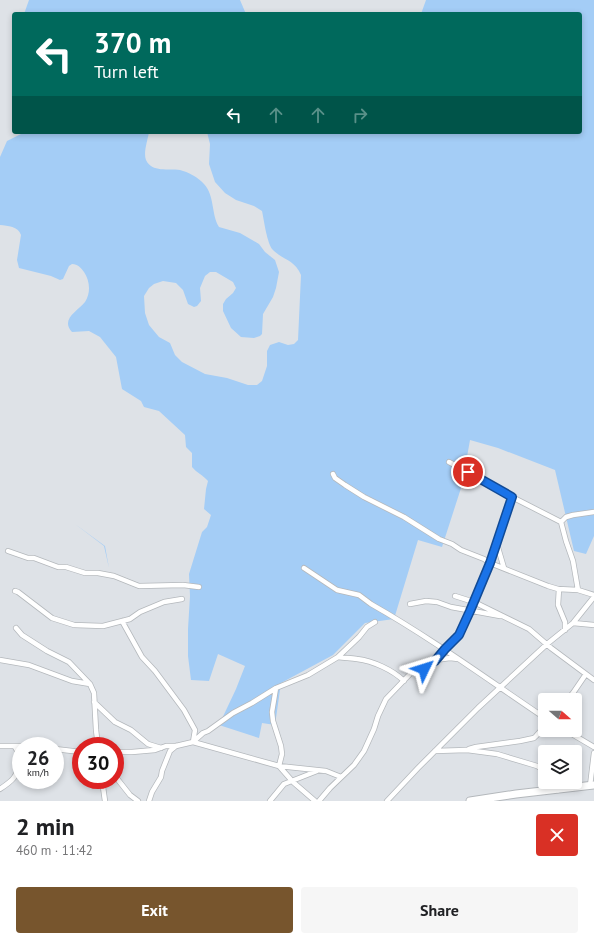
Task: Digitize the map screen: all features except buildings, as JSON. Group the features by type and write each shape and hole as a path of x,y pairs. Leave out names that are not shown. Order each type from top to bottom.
{"main road":[{"path":"470,801 516,794 592,786"}],"street":[{"path":"449,462 561,522 573,561 578,590"},
{"path":"333,474 335,478 364,497 404,517 439,539 452,544 461,550 548,586 559,589 578,590 594,596 573,623 547,644 457,728 387,801"},
{"path":"319,801 354,765 364,751 386,699 411,673 424,669 436,660 459,635 490,563 496,541 512,497"},
{"path":"561,522 566,517 594,512"},
{"path":"496,541 504,568"},
{"path":"8,551 28,558 34,558 58,567 85,573 98,573 114,576 140,586 183,585 198,587"},
{"path":"304,568 337,590 359,595 371,604 445,649 538,713"},
{"path":"559,589 558,605 565,622 564,630"},
{"path":"15,591 52,618 74,625 103,626 130,619 140,612 164,602 182,599"},
{"path":"455,596 474,602 529,629 551,648 594,680"},
{"path":"410,604 426,601 437,602 451,607 506,617"},
{"path":"122,621 142,657 155,671 189,718 196,730 193,742"},
{"path":"124,752 154,750 166,746 176,746 193,742 233,713 276,688 308,674 338,657 359,637 366,627 375,622"},
{"path":"573,623 594,625"},
{"path":"16,628 22,635 69,662 90,684 94,693 97,737"},
{"path":"338,657 358,659 383,666 404,681"},
{"path":"436,660 450,658 458,659"},
{"path":"0,660 29,665 72,681 90,684"},
{"path":"573,693 586,674"},
{"path":"276,688 272,712 273,721 281,746 282,754 279,766"},
{"path":"94,702 115,722 131,730 148,744 161,748"},
{"path":"466,750 476,747 534,738 538,734"},
{"path":"577,737 594,747"},
{"path":"193,742 279,766 326,771 342,777"},
{"path":"0,746 12,746"},
{"path":"149,801 152,792 161,777 170,751 176,746"},
{"path":"435,751 466,750 497,754 538,767"},
{"path":"592,786 594,753"},
{"path":"279,766 315,801"},
{"path":"270,801 284,784 319,770"},
{"path":"0,789 12,780"},
{"path":"124,787 130,795 138,801"},
{"path":"103,789 105,801"}],"shaded area":[{"path":"29,0 240,0 245,12 25,12"},
{"path":"426,0 594,0 594,536 586,554 574,551 555,470 498,448 470,440 462,485 442,547 418,540 394,619 365,623 333,655 281,683 275,725 262,723 259,738 219,725 245,666 218,654 209,681 191,680 188,656 190,596 189,574 202,532 207,527 211,515 204,509 208,481 192,467 192,453 186,447 185,435 159,411 144,407 141,401 122,389 116,357 100,337 89,331 72,332 69,327 69,319 85,302 89,291 89,283 82,269 78,265 72,264 69,266 63,279 60,280 51,276 19,268 17,260 21,235 20,232 15,228 0,225 0,157 7,141 21,134 149,134 145,157 152,167 180,170 193,175 202,181 210,194 219,227 240,233 259,244 265,252 275,260 279,272 273,297 263,314 262,334 254,338 241,337 231,328 223,311 223,304 236,288 233,282 216,272 210,272 205,276 200,288 201,301 194,307 188,304 183,290 176,283 163,281 154,284 149,288 144,296 145,313 149,325 159,337 170,343 175,355 182,362 205,374 227,378 248,385 257,385 262,381 267,366 267,351 270,345 279,342 288,345 294,344 298,340 301,275 296,266 271,247 267,237 262,211 254,206 236,200 225,193 215,182 209,164 210,144 208,134 582,134 582,12 422,12"},
{"path":"75,524 105,546 109,568 104,546"}],"route":[{"path":"424,669 435,661 459,635 490,563 512,497 468,472"}]}
